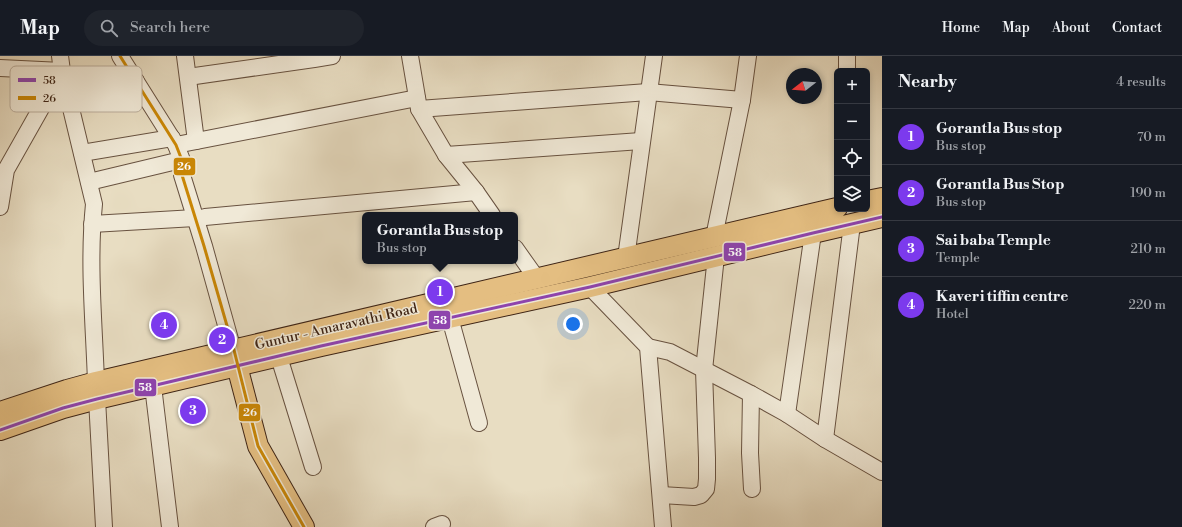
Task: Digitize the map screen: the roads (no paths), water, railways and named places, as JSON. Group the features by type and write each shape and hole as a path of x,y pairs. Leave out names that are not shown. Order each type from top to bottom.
{"main road":[{"path":"870,200 882,198"},
{"name":"Guntur - Amaravathi Road","path":"0,412 67,390 97,391 153,386 241,357 278,357 590,287 834,209"},
{"name":"Guntur - Amaravathi Road","path":"0,430 63,408 97,391 241,357 537,279 626,258 813,233 882,217"},
{"path":"241,357 258,446 304,527"}],"street":[{"path":"120,56 126,66"},
{"path":"185,56 196,141"},
{"path":"188,77 332,56"},
{"path":"410,56 418,104 446,155 490,212"},
{"path":"626,258 641,141 654,56"},
{"path":"661,495 694,498 701,495 706,489 704,370 715,247 742,100 748,56"},
{"path":"847,56 847,68"},
{"path":"24,66 61,63"},
{"path":"0,68 10,67"},
{"path":"142,91 178,153 182,175 200,217 241,357"},
{"path":"89,182 178,153 196,141 418,104 648,92 742,100"},
{"path":"0,207 3,169 34,112"},
{"path":"72,112 94,204 92,224 91,285 104,527"},
{"path":"446,155 641,141"},
{"path":"82,153 178,153"},
{"path":"92,224 200,217 476,192"},
{"path":"825,440 852,224"},
{"path":"787,414 813,233"},
{"path":"518,252 537,279"},
{"path":"590,287 648,346 670,352 750,394 787,414 825,440 882,472"},
{"path":"450,318 479,423"},
{"path":"648,346 664,527"},
{"path":"278,357 313,467"},
{"path":"153,386 170,527"},
{"path":"750,394 750,453 752,489"}],"place":[{"name":"Gorantla Bus stop","path":"440,292"},
{"name":"Kaveri tiffin centre","path":"164,325"},
{"name":"Gorantla Bus Stop","path":"222,340"},
{"name":"Sai baba Temple","path":"193,411"}]}
